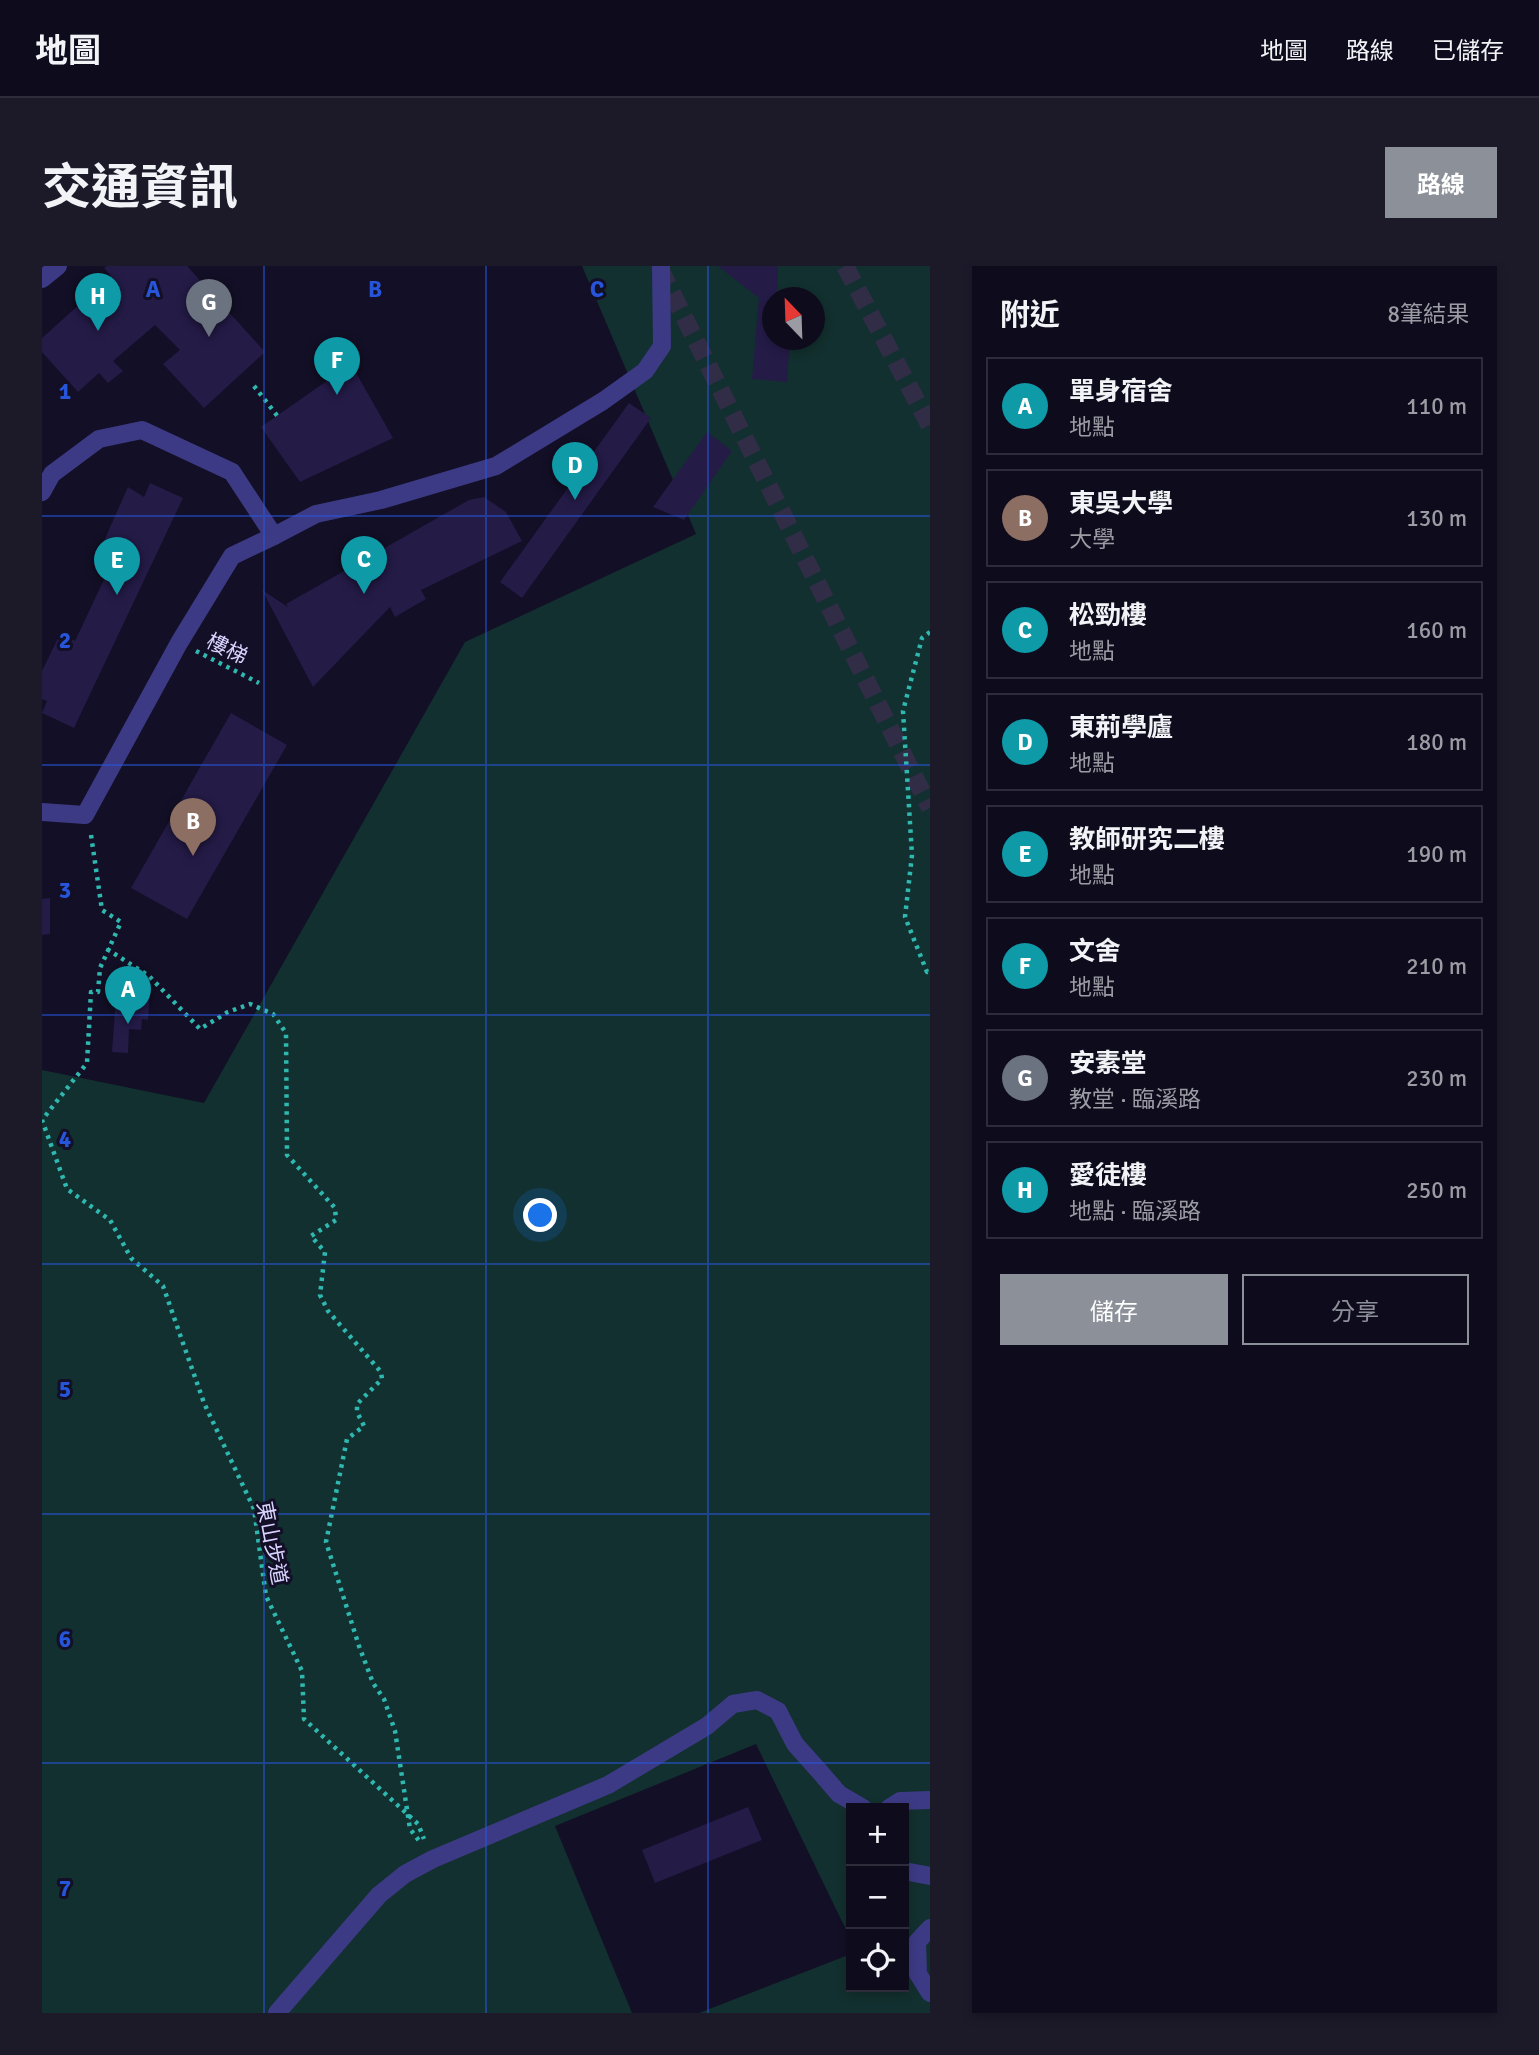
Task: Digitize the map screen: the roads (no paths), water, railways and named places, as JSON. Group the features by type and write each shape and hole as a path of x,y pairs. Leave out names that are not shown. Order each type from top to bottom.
{"street":[{"path":"42,279 58,266"},
{"path":"42,812 85,814 180,643 232,556 316,514 381,500 496,466 603,401 645,371 662,346 661,266"},
{"path":"42,492 52,474 99,439 142,430 232,472 274,536"},
{"path":"276,2013 379,1895 405,1874 433,1859 608,1785 707,1726 733,1704 757,1700 778,1710 795,1744 839,1794 854,1803"},
{"path":"897,1803 930,1800"},
{"path":"909,1872 930,1876"},
{"path":"930,1928 917,1942 918,1975 930,1993"}],"tunnel":[{"path":"845,266 930,426"},
{"path":"660,269 930,808"}],"place":[{"name":"愛徒樓","path":"98,331"},
{"name":"安素堂","path":"209,337"},
{"name":"文舍","path":"337,395"},
{"name":"東荊學廬","path":"575,500"},
{"name":"松勁樓","path":"364,594"},
{"name":"教師研究二樓","path":"117,595"},
{"name":"東吳大學","path":"193,856"},
{"name":"單身宿舍","path":"128,1024"}]}
